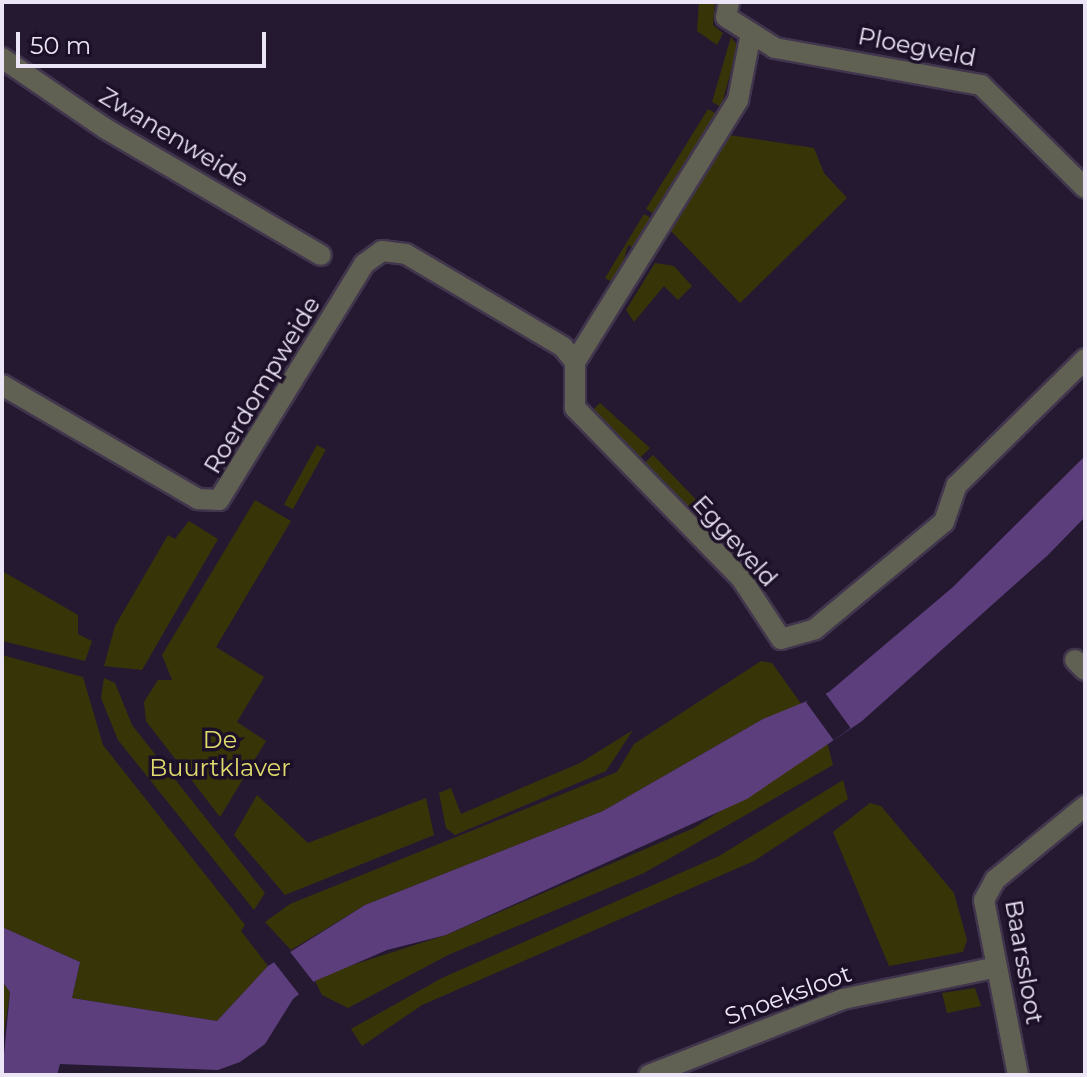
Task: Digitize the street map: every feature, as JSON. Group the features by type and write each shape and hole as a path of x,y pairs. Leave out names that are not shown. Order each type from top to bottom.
{"street":[{"name":"Ploegveld","path":"729,2 726,17 775,48 981,85 1085,188"},
{"path":"575,362 738,100 751,33"},
{"name":"Zwanenweide","path":"2,58 106,129 321,255"},
{"name":"Roerdompweide","path":"2,385 198,499 219,500 364,264 382,251 406,254 556,342 575,362"},
{"name":"Eggeveld","path":"575,362 575,408 741,578 781,639 815,629 944,522 957,485 1085,359"},
{"name":"Baarssloot","path":"1018,1075 985,910 988,888 1085,806"},
{"name":"Snoeksloot","path":"649,1075 843,999 997,967"}],"green space":[{"path":"699,2 715,2 713,25 723,33 717,45 697,31"},
{"path":"731,37 738,46 721,107 712,102"},
{"path":"708,109 717,114 657,216 646,209"},
{"path":"729,135 814,148 824,173 847,198 740,303 670,230"},
{"path":"644,214 654,220 637,250 628,245 617,285 605,278"},
{"path":"655,263 674,266 692,286 678,300 664,286 634,322 626,310"},
{"path":"600,403 650,448 638,460 591,412"},
{"path":"317,445 326,450 293,509 284,504"},
{"path":"653,455 704,508 694,518 643,465"},
{"name":"De Buurtklaver","path":"255,500 291,521 216,647 264,677 237,722 266,741 220,817 146,721 144,702 158,680 172,680 162,655"},
{"path":"189,521 218,539 142,670 104,666 115,626 168,535 175,539"},
{"path":"2,571 78,615 78,634 92,641 85,661 2,641"},
{"path":"2,655 83,677 103,745 245,925 241,931 268,966 217,1021 72,998 80,962 2,927"},
{"path":"761,661 772,663 802,705 763,719 603,811 365,905 291,950 265,922 290,904 617,772 634,744"},
{"path":"104,678 115,683 132,725 265,893 254,910 118,740 101,698"},
{"path":"633,730 606,771 455,835 446,828 439,793 451,788 461,814 580,763"},
{"path":"827,742 833,765 644,873 448,955 348,1008 322,995 315,981 340,969 446,935 694,828"},
{"path":"843,780 848,799 754,861 422,1005 362,1046 351,1029 442,978 719,856"},
{"path":"257,795 308,843 426,798 434,835 285,895 234,835"},
{"path":"870,803 881,806 954,893 967,940 963,952 889,966 833,832"},
{"path":"2,981 10,992 2,1048"},
{"path":"975,988 981,1006 947,1013 942,993"}],"shaded area":[{"path":"1085,456 1085,517 1048,555 862,721 747,799 446,935 387,950 315,981 293,999 265,1044 240,1062 218,1070 60,1064 57,1075 2,1075 10,992 2,981 2,927 80,962 72,998 217,1021 268,966 365,905 603,811 763,719 829,692 953,587"}],"pier":[{"path":"823,690 851,728 834,740 806,702"},
{"path":"287,948 316,985 301,997 272,960"}]}
